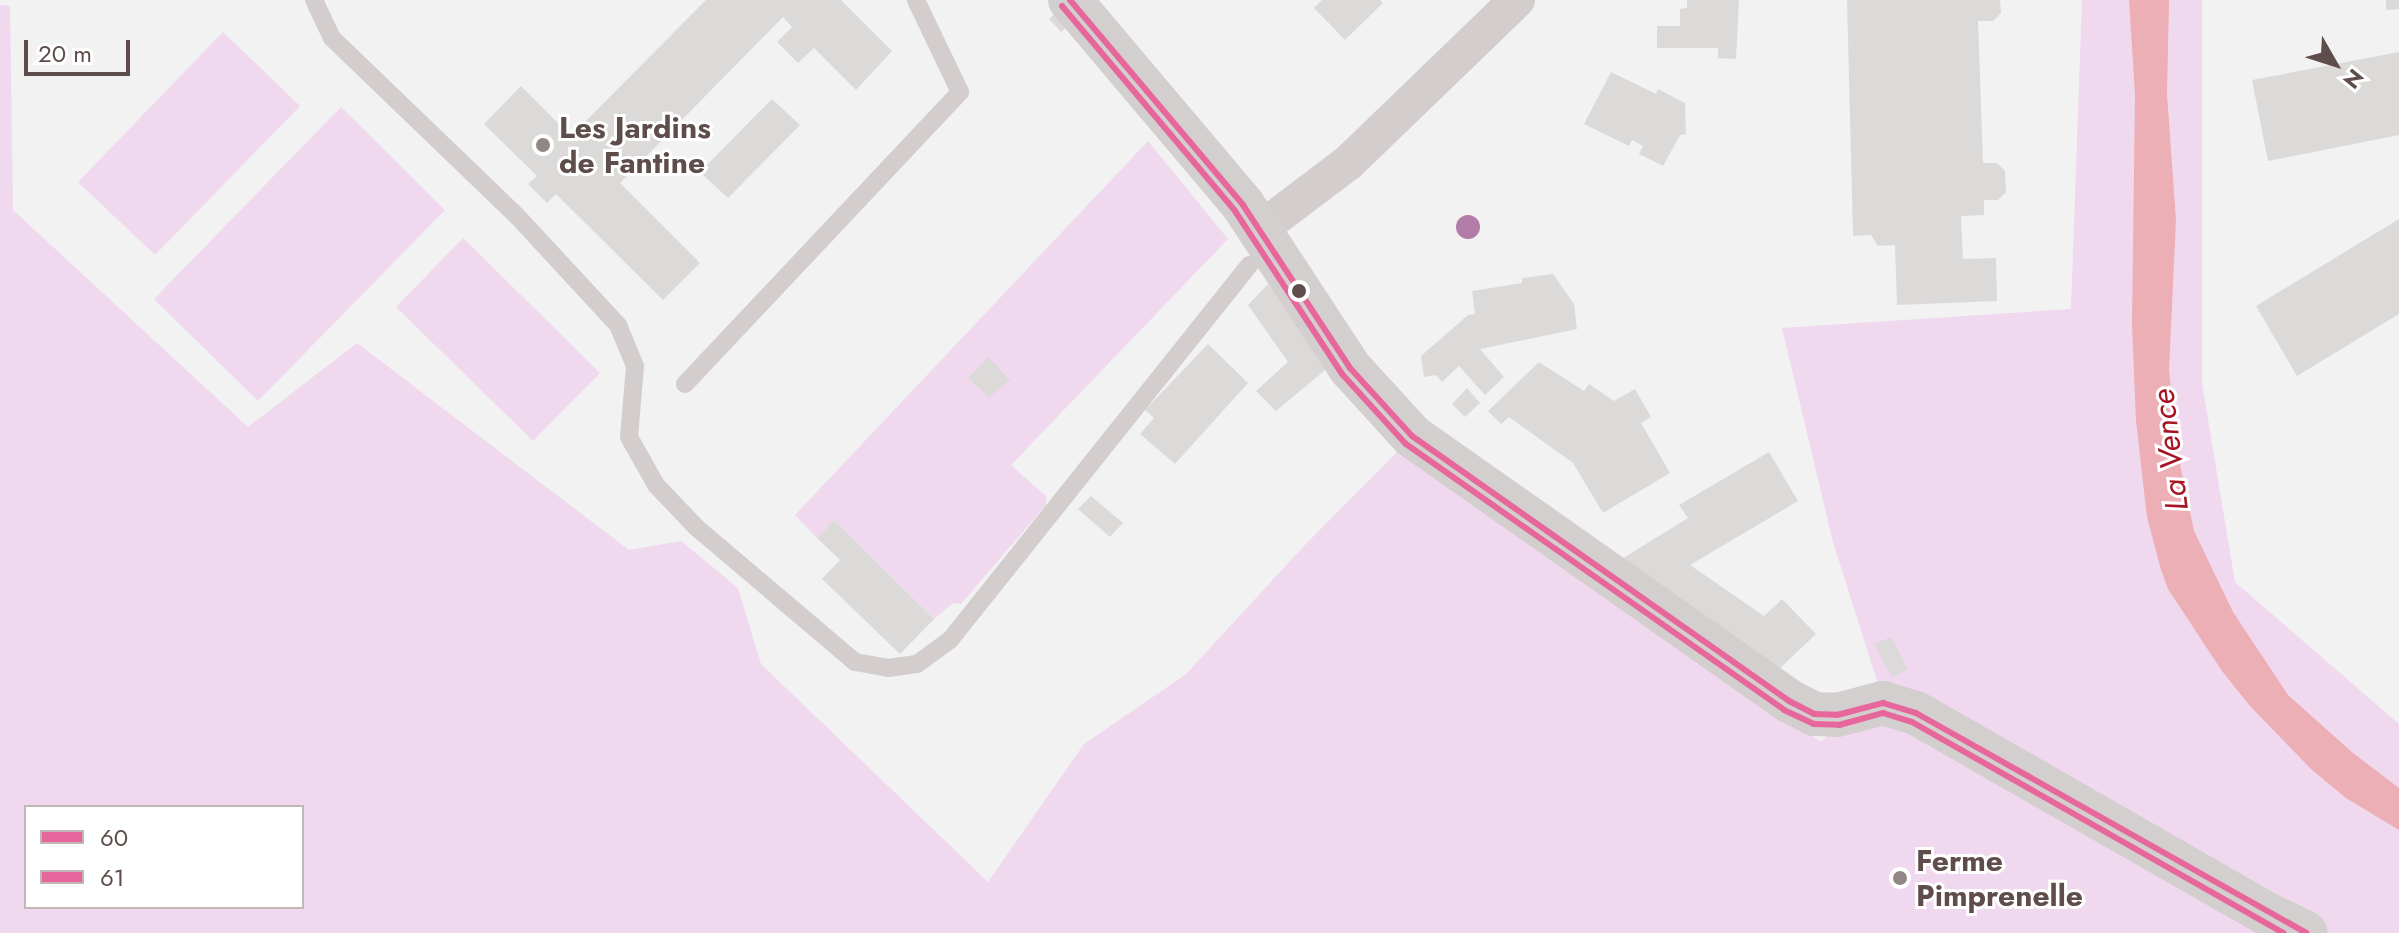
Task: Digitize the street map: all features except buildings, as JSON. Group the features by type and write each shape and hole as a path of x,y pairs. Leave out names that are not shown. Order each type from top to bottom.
{"street":[{"path":"1070,0 1243,205 1254,248 1350,368 1412,436 1789,701 1814,714 1837,715 1883,703 1916,713 2267,914 2306,933"},
{"path":"1254,248 1348,163 1517,0"}],"lane":[{"path":"314,0 332,38 517,216 618,325 635,366 629,437 656,485 709,538 855,662 888,668 917,664 950,640 1254,248"},
{"path":"685,384 960,92 916,0"}],"shaded area":[{"path":"2082,0 2202,0 2202,383 2235,582 2399,724 2399,933 0,933 0,5 10,6 13,210 248,427 357,343 629,550 681,541 738,588 761,664 988,882 1084,744 1185,675 1304,546 1399,450 1821,742 1878,684 1833,542 1782,328 2071,309"},
{"path":"223,32 300,106 155,255 78,182"},
{"path":"341,107 445,210 258,401 154,299"},
{"path":"1148,141 1228,239 1011,465 1046,496 1046,505 961,604 953,603 934,619 834,520 817,538 795,515"},
{"path":"463,238 600,373 533,441 396,307"}],"water":[{"name":"La Vence","path":"2129,0 2169,0 2167,94 2176,220 2169,370 2177,450 2194,531 2233,612 2288,695 2353,753 2399,788 2399,830 2346,798 2311,769 2250,706 2222,671 2168,589 2161,570 2147,517 2136,421 2132,325 2135,94"}],"transit line":[{"name":"60","path":"1070,0 1243,205 1350,368 1412,436 1789,701 1814,714 1837,715 1883,703 1916,713 2306,933"},
{"name":"61","path":"1062,6 1235,211 1342,374 1406,444 1784,710 1814,724 1839,725 1883,713 1912,722 2283,933"}],"place":[{"name":"Les Jardins de Fantine","path":"543,145"},
{"name":"Ferme Pimprenelle","path":"1900,878"}]}
